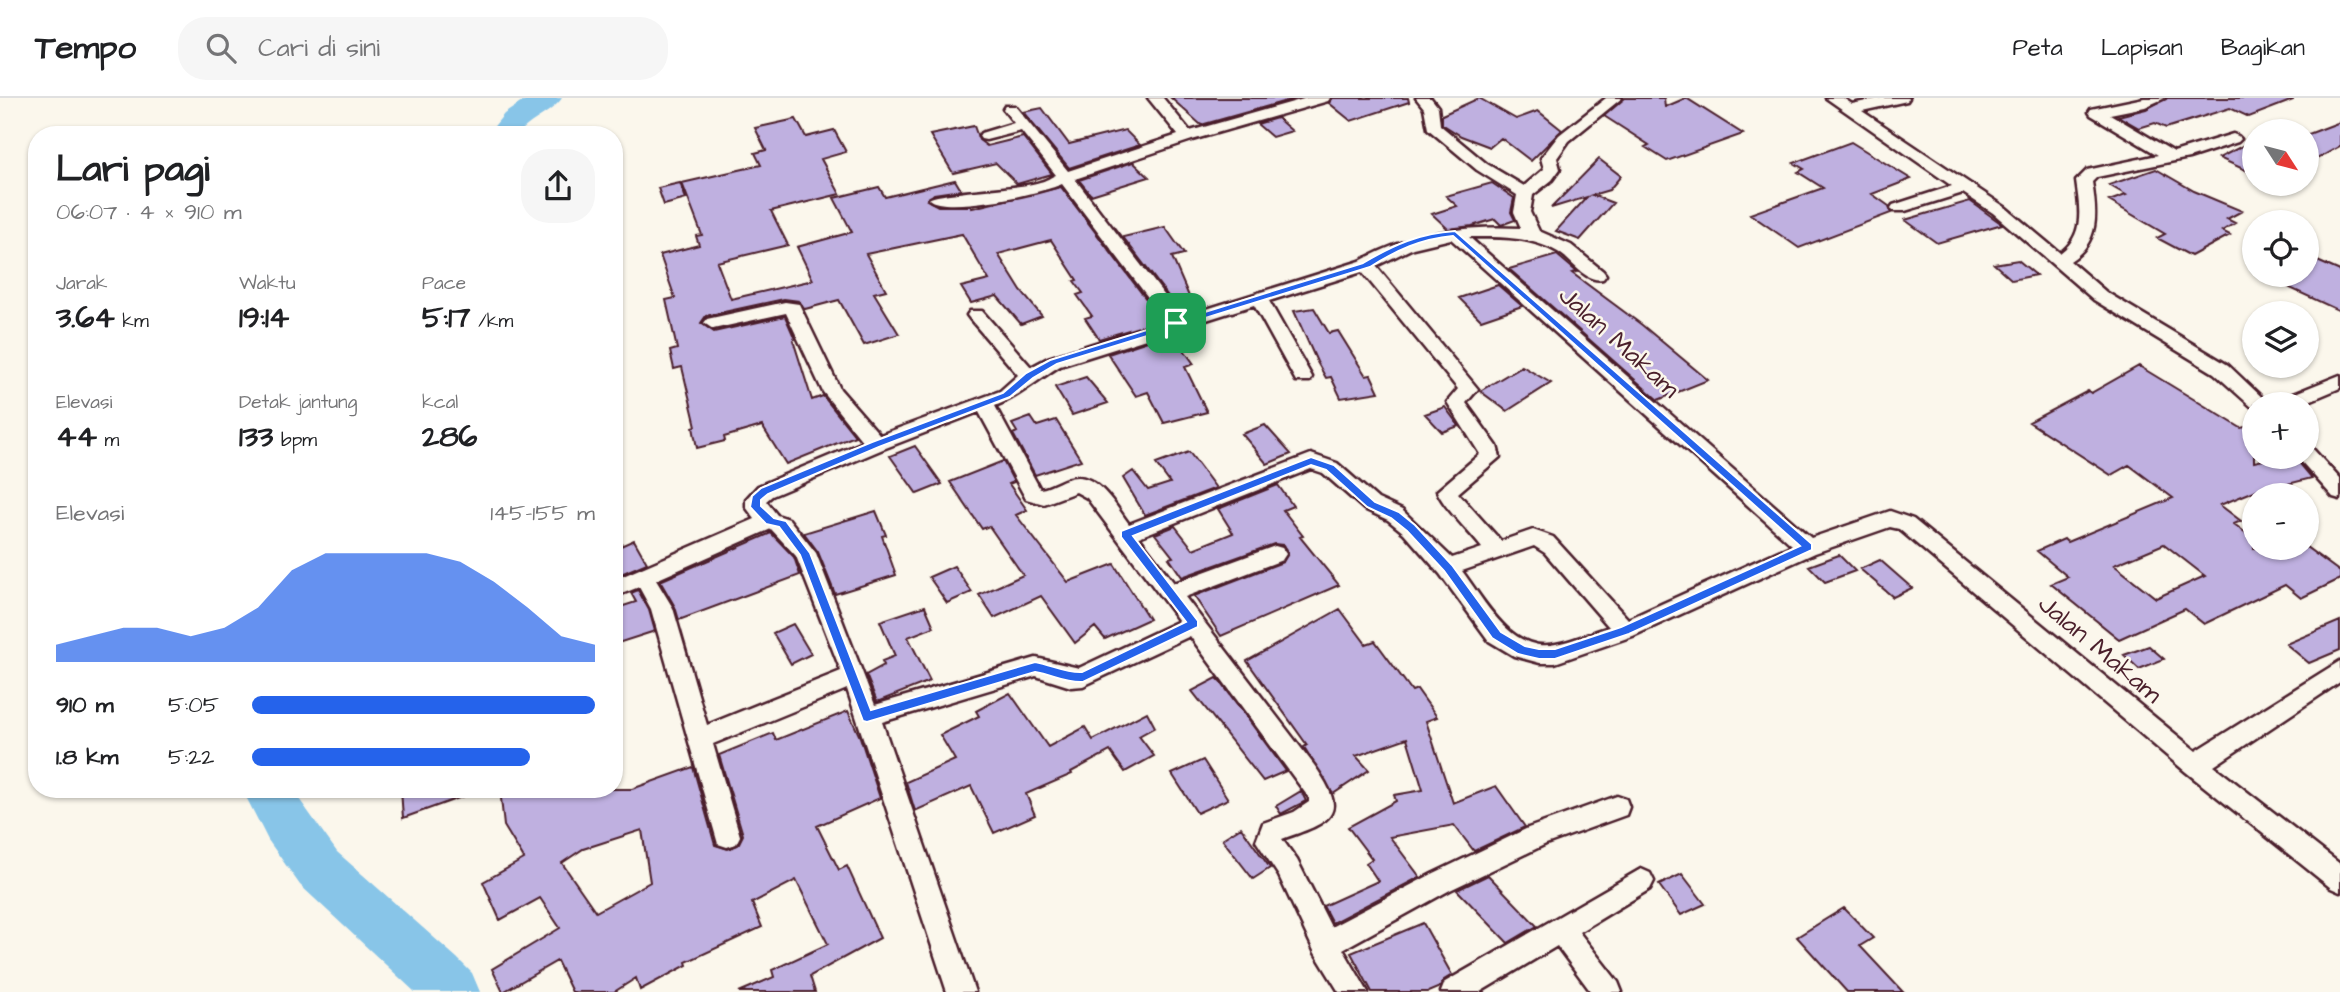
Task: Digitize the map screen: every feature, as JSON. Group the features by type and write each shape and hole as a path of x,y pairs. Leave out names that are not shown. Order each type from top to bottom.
{"street":[{"path":"1155,98 1186,137"},
{"path":"937,199 1028,191 1186,137 1322,98"},
{"path":"1423,98 1431,107 1433,127 1482,167 1525,193"},
{"path":"1532,234 1522,212 1525,193 1552,169 1549,158 1564,138 1615,98"},
{"path":"1833,98 1999,210 2100,296 2221,369 2247,392"},
{"path":"1849,109 1902,98"},
{"path":"2158,98 2134,101 2096,112 2172,157"},
{"path":"1010,109 1176,323"},
{"path":"986,135 1024,125"},
{"path":"2057,262 2073,253 2087,234 2088,211 2084,181 2092,173 2172,157 2233,139"},
{"path":"1899,208 1964,187"},
{"name":"Jalan Makam","path":"1455,234 1808,547"},
{"path":"961,992 854,676 805,553 782,524 770,521 755,507 756,499 765,491 876,444 1007,395 1029,376 1054,362 1366,265 1396,247 1432,235 1532,234 1565,249 1597,275"},
{"path":"1366,265 1469,389 1468,393 1458,397 1456,402 1490,451 1490,457 1447,491 1450,498 1461,507 1498,552"},
{"path":"1260,299 1303,377"},
{"path":"713,323 786,307 793,308 800,329 832,392 876,444"},
{"path":"976,315 1029,376"},
{"path":"2314,392 2340,381"},
{"path":"984,403 1033,494 1044,497 1077,484 1087,488 1306,772 1322,800 1322,808 1316,814 1272,831 1269,841 1288,868 1325,944 1354,992"},
{"name":"Jalan Makam","path":"1125,534 1311,461 1330,468 1371,504 1395,515 1411,528 1448,568 1497,635 1522,650 1555,654 1625,630 1808,547 1890,519 1906,524 2195,765 2340,880"},
{"path":"2319,469 2340,492"},
{"path":"623,585 770,521"},
{"path":"1448,568 1533,538 1546,542 1625,630"},
{"path":"1170,594 1275,554"},
{"path":"643,576 662,608 727,836"},
{"path":"867,717 1035,667 1051,670 1068,678 1083,677 1194,624"},
{"path":"2195,765 2340,670"},
{"path":"699,739 854,676"},
{"path":"1325,944 1441,882 1537,836 1617,807"},
{"path":"1455,992 1641,881"},
{"path":"1560,928 1608,992"}],"building":[{"path":"1171,98 1297,98 1201,125"},
{"path":"1333,98 1408,98 1409,102 1351,121 1329,103"},
{"path":"1479,98 1516,119 1538,111 1562,130 1531,161 1501,138 1490,147 1461,136 1442,124 1442,115"},
{"path":"1625,98 1664,98 1665,107 1686,98 1743,134 1667,161 1645,147 1649,145 1604,116"},
{"path":"2167,98 2293,100 2249,117 2230,108 2166,128 2155,123 2139,128 2118,116 2146,109"},
{"path":"1042,108 1069,144 1125,130 1140,145 1069,168 1023,112"},
{"path":"1277,118 1292,131 1272,137 1257,124"},
{"path":"796,119 806,137 834,130 846,152 821,159 840,194 771,211 788,245 717,262 731,299 813,280 797,247 852,232 834,198 879,187 885,197 955,180 961,190 934,194 927,200 938,206 972,208 1061,187 1162,320 1099,339 1085,318 1092,316 1077,295 1083,293 1074,281 1077,280 1051,240 998,254 1021,291 1042,316 1021,324 997,296 971,303 961,287 989,280 962,234 866,254 886,290 874,293 899,334 864,345 839,300 805,309 799,301 784,299 706,316 701,323 714,332 785,316 795,339 793,340 812,400 823,396 855,436 786,464 762,426 724,437 725,441 697,448 693,427 696,426 682,367 674,369 670,351 677,349 666,300 675,298 660,255 699,245 696,236 702,235 682,183 761,165 755,153 766,150 755,128"},
{"path":"2340,122 2340,146 2319,158 2319,130"},
{"path":"974,126 979,140 987,146 1023,137 1052,174 1017,184 996,163 953,173 930,135"},
{"path":"1851,142 1911,179 1872,194 1889,206 1891,213 1799,248 1750,214 1823,188 1798,172 1804,169 1794,163"},
{"path":"2242,146 2242,169 2219,158"},
{"path":"1599,159 1621,176 1609,190 1592,195 1613,203 1580,240 1556,231 1587,197 1551,208"},
{"path":"1133,162 1149,177 1091,195 1079,180"},
{"path":"2156,169 2194,191 2242,211 2227,219 2235,223 2222,231 2230,235 2191,256 2157,238 2165,234 2109,201 2126,195 2109,185"},
{"path":"680,183 686,199 664,205 658,188"},
{"path":"1492,183 1514,198 1511,212 1515,220 1501,225 1495,219 1448,229 1432,214 1457,206 1446,196"},
{"path":"1970,201 2002,224 1937,243 1905,220"},
{"path":"1165,227 1184,254 1172,257 1191,301 1174,304 1123,237"},
{"path":"1557,255 1577,272 1572,273 1642,325 1708,380 1658,400 1509,269"},
{"path":"2018,260 2036,275 2012,280 1994,264"},
{"path":"2319,262 2340,271 2340,311 2288,287 2319,287"},
{"path":"1498,285 1522,306 1481,320 1459,298"},
{"path":"1314,308 1329,333 1338,331 1366,376 1371,375 1379,392 1341,398 1331,377 1326,378 1317,362 1294,311"},
{"path":"1172,333 1194,364 1185,367 1207,412 1164,423 1148,392 1136,396 1108,354"},
{"path":"1522,366 1551,383 1507,411 1480,391"},
{"path":"2139,366 2242,428 2242,469 2304,469 2312,478 2292,483 2242,483 2242,496 2220,505 2241,521 2234,524 2242,530 2242,560 2319,560 2319,557 2340,572 2340,579 2301,598 2285,585 2204,624 2185,609 2119,639 2051,584 2068,577 2037,551 2064,539 2067,542 2173,498 2129,465 2111,475 2029,422 2088,391 2091,393","holes":["2164,544 2205,576 2156,598 2114,565"]},
{"path":"1086,377 1108,403 1072,415 1055,387"},
{"path":"1445,407 1459,426 1442,432 1425,414"},
{"path":"1031,417 1037,426 1056,420 1081,460 1035,475 1013,434 1017,432 1012,424"},
{"path":"1265,425 1291,454 1267,464 1242,434"},
{"path":"915,446 942,484 917,494 890,456"},
{"path":"1189,452 1216,488 1145,515 1123,478 1133,471 1148,490 1170,483 1156,464"},
{"path":"1003,461 1014,482 1009,484 1027,510 1016,515 1068,582 1114,564 1149,619 1105,639 1095,627 1075,643 1041,596 994,618 979,595 1023,575 989,526 982,529 950,482"},
{"path":"1278,485 1293,506 1283,510 1303,536 1300,537 1339,585 1221,636 1194,596 1283,562 1288,553 1283,545 1274,544 1182,577 1169,558 1173,557 1155,534 1175,526 1193,549 1233,533 1218,509"},
{"path":"876,511 886,535 882,536 896,575 835,594 818,552 804,533"},
{"path":"771,533 794,557 800,575 679,620 660,581"},
{"path":"634,540 647,563 623,573 623,545"},
{"path":"1839,555 1855,571 1825,582 1809,566"},
{"path":"1880,560 1912,588 1893,597 1860,569"},
{"path":"954,566 972,592 947,603 929,577"},
{"path":"638,590 649,610 655,631 623,641 623,606 636,602 631,593"},
{"path":"925,606 934,627 908,637 930,681 877,702 866,675 884,665 882,661 895,656 880,621"},
{"path":"1340,609 1366,644 1375,641 1412,691 1417,689 1437,717 1426,721 1453,803 1496,786 1525,827 1474,851 1454,825 1390,837 1420,877 1332,923 1323,906 1378,881 1366,863 1372,859 1348,827 1396,801 1394,795 1423,790 1407,738 1356,756 1369,770 1333,794 1304,747 1307,745 1247,661"},
{"path":"2340,621 2340,650 2309,663 2286,644"},
{"path":"793,624 811,654 791,664 773,633"},
{"path":"2149,646 2164,659 2139,669 2124,655"},
{"path":"1217,678 1286,771 1263,781 1192,691"},
{"path":"1010,693 1048,747 1085,727 1093,740 1147,712 1155,727 1139,736 1154,756 1125,772 1110,751 1071,772 1072,774 1026,794 1035,815 994,833 971,786 915,811 906,782 955,760 940,735 979,716 976,711"},
{"path":"848,711 860,737 880,798 817,826 839,870 847,866 880,938 810,976 815,992 739,992 774,977 772,970 828,944 796,880 752,903 762,927 686,962 687,965 640,990 636,978 614,992 572,992 557,961 503,992 492,969 560,928 540,898 500,920 483,882 524,859 504,826 501,798 623,798 623,789 632,789 693,767 715,845 728,849 738,845 743,835 719,755 773,733 776,740","holes":["642,830 650,882 596,912 562,863 583,849"]},
{"path":"1203,760 1228,799 1197,813 1172,774"},
{"path":"1301,791 1306,801 1281,814 1276,806"},
{"path":"402,798 459,798 403,818"},
{"path":"1241,827 1270,868 1253,879 1222,839"},
{"path":"1682,874 1705,904 1681,915 1659,885"},
{"path":"1488,875 1537,926 1508,943 1457,890"},
{"path":"1844,908 1873,938 1860,946 1903,992 1847,992 1797,937"},
{"path":"1423,923 1452,975 1444,980 1440,987 1428,992 1372,992 1351,953"}],"waterway":[{"path":"509,126 548,98"},
{"path":"271,798 294,836 319,868 423,962 452,992"}],"route":[{"path":"1455,234 1808,547 1625,630 1555,654 1539,654 1522,650 1497,635 1448,568 1411,528 1395,515 1371,504 1330,468 1311,461 1125,534 1194,624 1076,679 1035,667 867,717 854,676 805,553 782,524 770,521 755,507 756,499 765,491 876,444 1007,395 1029,376 1054,362 1176,323 1366,265 1396,247 1432,235 1455,234"}]}
